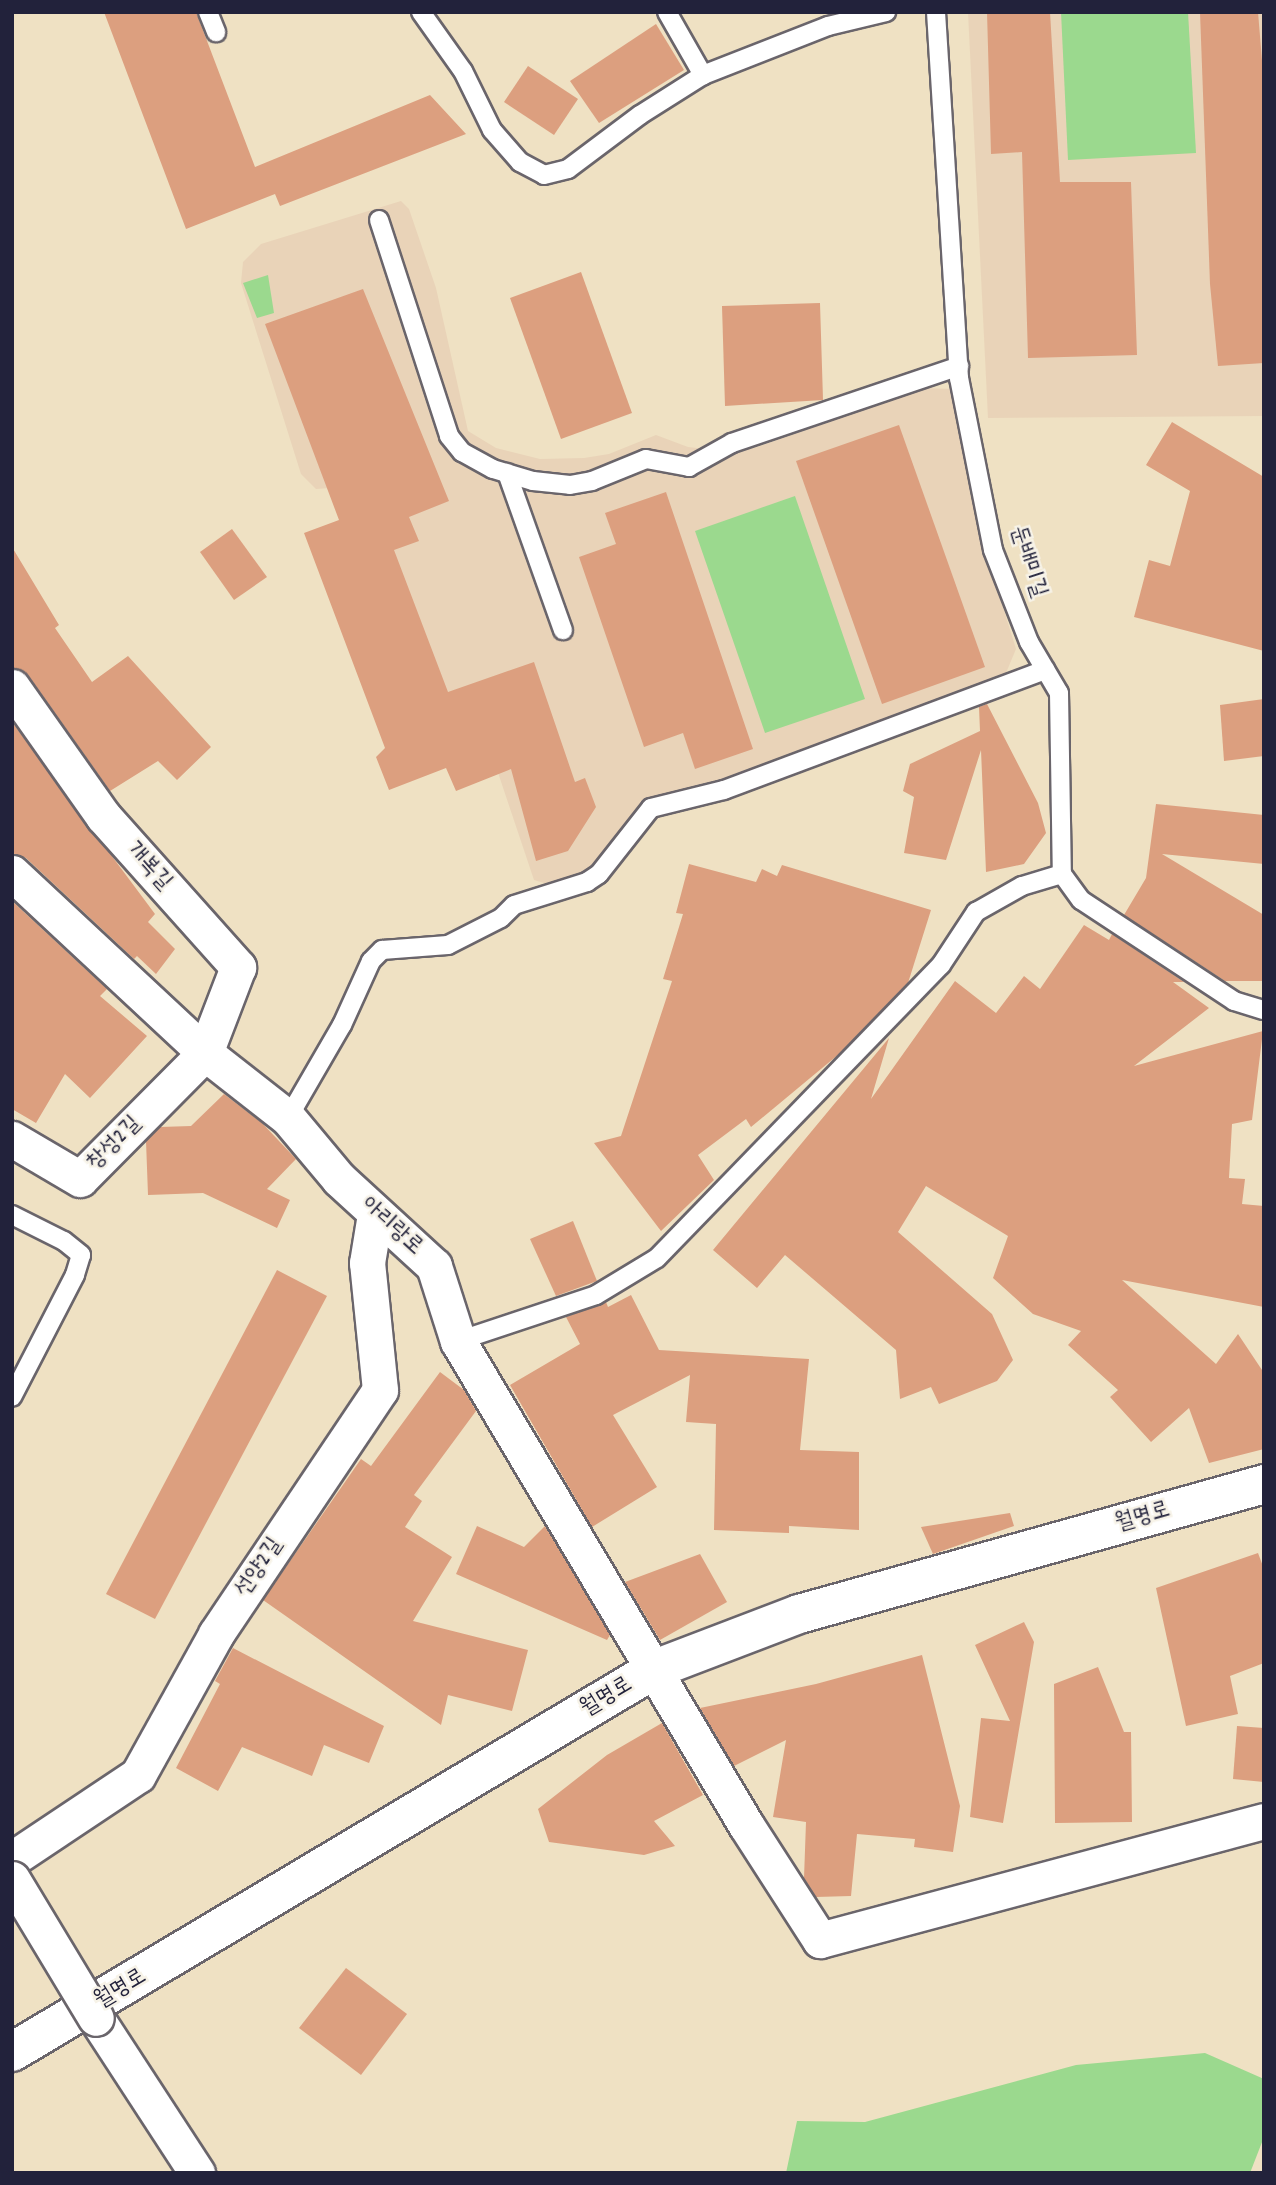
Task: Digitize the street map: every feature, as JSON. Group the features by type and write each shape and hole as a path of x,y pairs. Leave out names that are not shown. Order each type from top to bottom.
{"street":[{"name":"개복길","path":"12,687 103,816 238,967 205,1053"},
{"name":"아리랑로","path":"12,873 205,1053 288,1118 374,1214 433,1266 458,1341 820,1940 1264,1821"},
{"name":"창성2길","path":"12,1139 80,1179 205,1053"},
{"name":"선양2길","path":"12,1859 138,1775 216,1634 380,1390 367,1263 374,1214"},
{"name":"월명로","path":"12,2052 655,1669 799,1614 1264,1484"},
{"path":"12,1879 96,2018 197,2173"}],"lane":[{"path":"208,12 216,32"},
{"path":"421,12 463,71 492,130 520,162 544,174 568,169 640,115 703,75 828,26 886,12"},
{"path":"667,12 703,75"},
{"name":"둔배미길","path":"936,12 959,366 993,550 1029,642 1059,693 1062,874"},
{"path":"379,220 449,436 462,452 507,473 570,485 592,481 646,459 689,467 732,443 959,366"},
{"path":"507,473 528,551 563,630"},
{"path":"288,1118 342,1025 371,961 382,950 448,946 501,918 514,905 587,882 599,874 651,808 724,790 1045,670"},
{"path":"458,1341 596,1295 657,1258 941,965 976,912 1022,886 1062,874 1081,900 1234,1002 1264,1010"},
{"path":"12,1215 64,1241 80,1255 75,1275 12,1397"}],"shaded area":[{"path":"968,12 1264,12 1264,416 988,418"},
{"path":"401,201 409,209 436,288 468,431 496,448 540,459 584,458 609,454 656,435 688,447 731,452 755,448 924,388 953,389 989,562 1016,649 1006,673 721,783 647,800 583,875 551,885 534,880 478,713 396,704 330,488 316,489 301,474 241,283 243,262 261,244"}],"green space":[{"path":"1061,12 1188,12 1196,153 1068,160"},
{"path":"268,275 274,313 257,318 243,283"},
{"path":"795,496 865,699 765,733 695,531"},
{"path":"1205,2053 1264,2079 1264,2137 1250,2173 786,2173 797,2121 865,2122 1076,2065"}],"building":[{"path":"104,12 196,12 255,167 430,95 466,134 280,206 275,194 186,229"},
{"path":"987,12 1050,12 1060,182 1131,182 1137,355 1028,358 1022,152 991,154"},
{"path":"1200,12 1258,12 1264,85 1264,363 1218,366 1210,284"},
{"path":"656,24 684,70 599,123 570,81"},
{"path":"528,66 578,99 554,135 504,102"},
{"path":"581,272 632,413 561,439 510,298"},
{"path":"363,289 449,501 409,517 419,541 394,550 448,692 534,662 575,782 585,778 596,807 568,851 536,861 511,769 456,791 446,768 389,790 376,757 385,748 304,533 339,520 265,324"},
{"path":"820,303 823,400 725,406 722,306"},
{"path":"1172,422 1264,477 1264,651 1134,617 1149,560 1170,566 1190,491 1146,465"},
{"path":"899,425 985,667 882,704 796,461"},
{"path":"666,492 753,749 695,769 683,733 644,747 579,557 616,544 605,513"},
{"path":"232,529 267,577 234,600 200,552"},
{"path":"12,547 59,625 55,628 92,682 128,656 211,747 177,780 158,761 110,791 28,675 12,667"},
{"path":"1264,699 1264,756 1224,761 1220,705"},
{"path":"987,704 1038,803 1046,833 1024,864 986,872 981,750 946,860 904,853 914,797 903,791 910,764 980,731 979,707"},
{"path":"12,722 155,914 148,922 175,949 156,974 137,956 134,959 26,858 12,853"},
{"path":"1156,804 1264,815 1264,864 1162,854 1264,915 1264,981 1225,981 1124,915 1146,878"},
{"path":"689,864 756,882 762,869 777,876 782,865 931,910 908,983 839,1054 751,1127 746,1119 698,1155 714,1180 661,1231 594,1143 621,1136 672,981 663,979 683,914 676,913"},
{"path":"12,901 107,989 100,996 147,1036 90,1098 65,1074 36,1123 12,1109"},
{"path":"1084,925 1109,940 1112,934 1184,982 1173,982 1209,1008 1134,1066 1263,1031 1252,1120 1232,1124 1229,1178 1245,1179 1242,1204 1264,1206 1264,1307 1122,1280 1216,1364 1238,1334 1264,1373 1264,1449 1209,1463 1189,1408 1151,1442 1110,1397 1118,1390 1068,1345 1081,1331 1033,1314 993,1278 1008,1236 926,1186 898,1232 992,1314 1013,1360 997,1381 939,1404 931,1387 900,1399 896,1350 785,1255 757,1288 713,1250 889,1038 871,1099 955,981 996,1013 1024,976 1040,989"},
{"path":"224,1094 262,1123 296,1159 267,1189 290,1200 277,1228 203,1193 148,1195 146,1141 160,1127 191,1126"},
{"path":"573,1221 597,1281 556,1296 530,1239"},
{"path":"277,1270 327,1296 155,1619 106,1594"},
{"path":"631,1295 659,1350 809,1359 800,1450 859,1452 859,1530 789,1526 789,1533 714,1530 716,1424 686,1422 690,1375 613,1415 657,1487 592,1527 510,1385 580,1344 566,1317 606,1302 608,1307"},
{"path":"440,1372 464,1390 476,1411 414,1495 422,1501 405,1527 452,1557 413,1621 528,1650 512,1711 448,1695 441,1725 263,1600 361,1459 371,1466"},
{"path":"1010,1513 1014,1526 933,1554 921,1527"},
{"path":"477,1526 524,1547 545,1526 610,1635 607,1640 456,1574"},
{"path":"1258,1553 1264,1569 1264,1663 1230,1676 1238,1714 1186,1726 1156,1588"},
{"path":"700,1554 727,1602 660,1640 625,1582"},
{"path":"1024,1622 1034,1642 1003,1823 970,1817 981,1718 1010,1721 975,1645"},
{"path":"233,1648 384,1726 369,1763 324,1745 312,1776 242,1747 218,1791 176,1768 220,1684 215,1681"},
{"path":"922,1655 960,1806 953,1852 914,1847 915,1839 857,1834 851,1896 816,1897 804,1878 806,1822 773,1817 786,1740 734,1766 700,1708 816,1684"},
{"path":"1098,1667 1124,1732 1131,1732 1132,1822 1055,1823 1054,1684"},
{"path":"662,1723 703,1795 654,1821 675,1846 644,1855 549,1842 538,1809 607,1755"},
{"path":"1237,1726 1264,1728 1264,1782 1233,1779"},
{"path":"346,1968 407,2014 361,2075 299,2028"}]}
